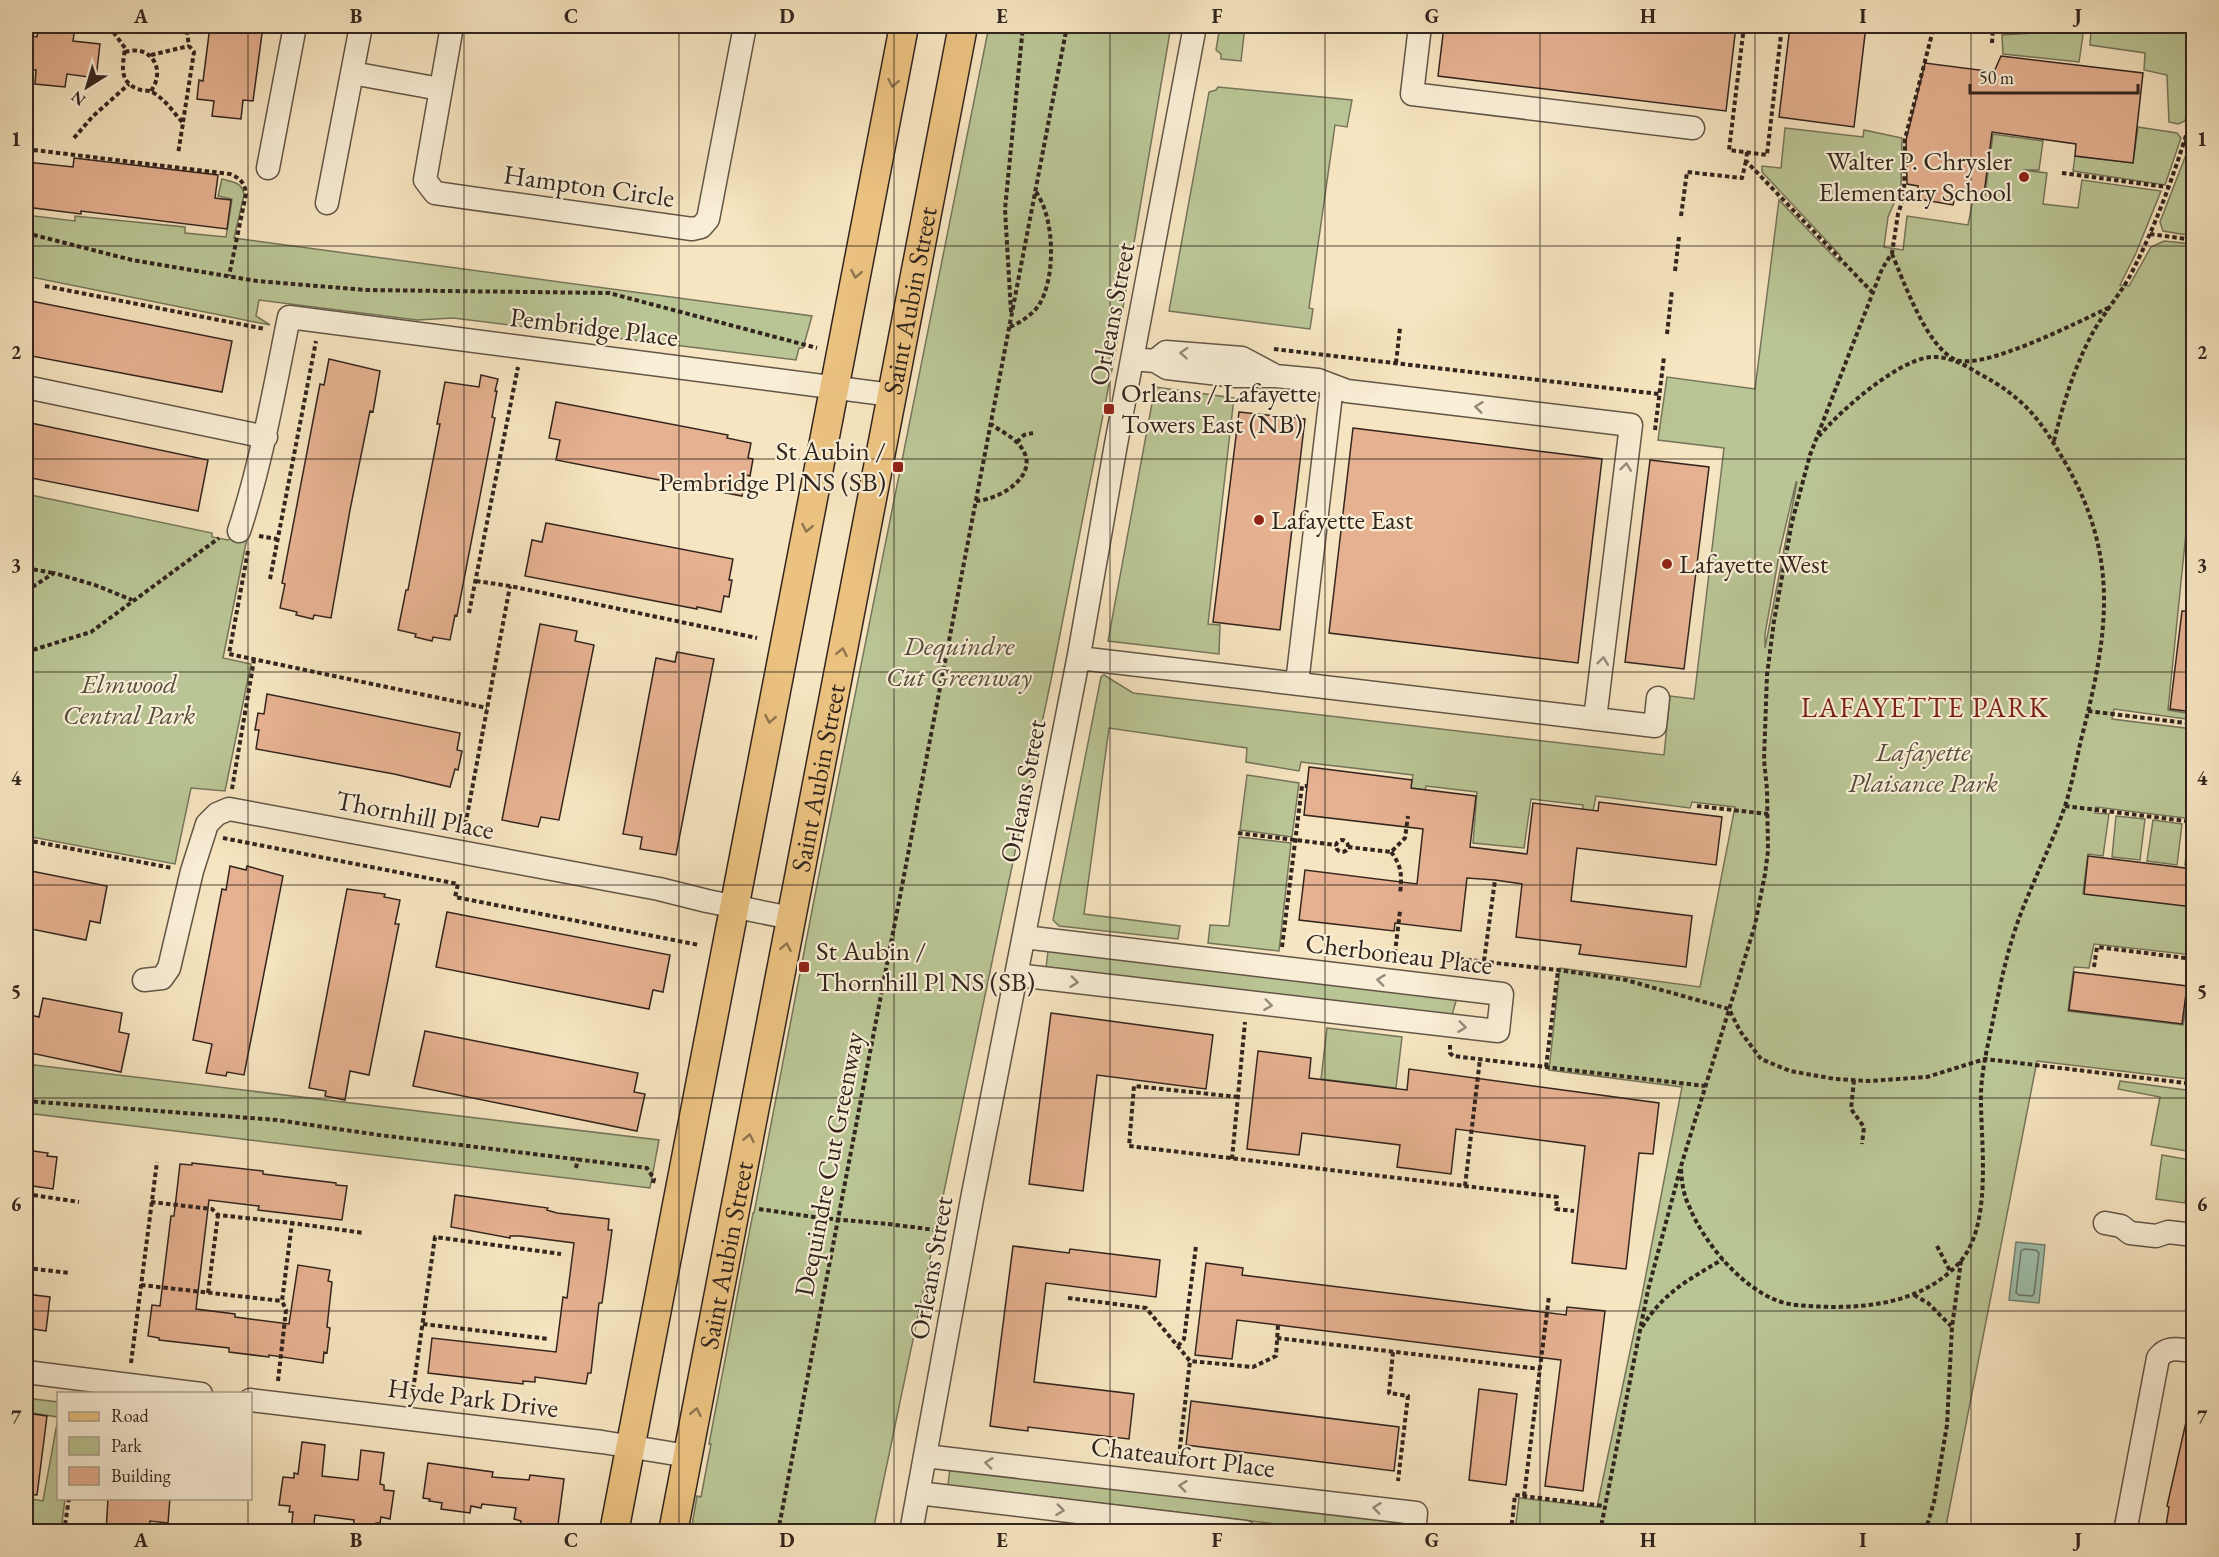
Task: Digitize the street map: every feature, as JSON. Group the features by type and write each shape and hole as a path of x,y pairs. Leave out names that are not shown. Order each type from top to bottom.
{"main road":[{"path":"614,1532 904,26"},
{"name":"Saint Aubin Street","path":"673,1532 963,26"}],"street":[{"path":"268,168 295,26"},
{"path":"327,203 361,26"},
{"name":"Hampton Circle","path":"452,26 424,180 435,193 692,230 701,227 708,219 745,26"},
{"name":"Orleans Street","path":"910,1532 1078,658 1152,363 1195,26"},
{"path":"1420,26 1412,94 1693,128"},
{"path":"352,73 440,89"},
{"path":"245,533 266,437 280,324"},
{"name":"Pembridge Place","path":"280,324 892,394"},
{"path":"1152,363 1166,352 1242,358 1275,376 1318,380 1347,391 1631,425 1595,719"},
{"path":"1297,683 1332,386"},
{"path":"26,387 266,437"},
{"path":"1078,658 1654,726 1658,698"},
{"path":"144,980 162,978 169,968 192,871 207,824 217,814 229,809"},
{"name":"Thornhill Place","path":"229,809 659,889 791,918"},
{"name":"Cherboneau Place","path":"1016,975 1498,1031 1502,994 1024,937"},
{"path":"2113,1224 2130,1233 2156,1236 2168,1232 2193,1235"},
{"path":"2125,1532 2158,1358 2164,1351 2171,1349 2193,1351"},
{"path":"26,1372 185,1392"},
{"name":"Hyde Park Drive","path":"252,1400 631,1446 688,1456"},
{"name":"Chateaufort Place","path":"925,1456 1416,1513 1414,1532"},
{"path":"918,1493 1245,1532"}],"path":[{"path":"109,26 125,48 122,58 124,78 141,91 151,91 167,104 183,123"},
{"path":"178,154 194,52 189,46 186,26"},
{"path":"1011,318 1005,209 1023,26"},
{"name":"Dequindre Cut Greenway","path":"778,1532 1067,26"},
{"path":"1744,26 1729,150 1767,155 1782,26"},
{"path":"1600,1532 1640,1330 1681,1166 1760,905 1768,851 1764,760 1768,664 1792,522 1816,439 1882,269 1892,253 1898,214 1904,196 1905,139 1934,26"},
{"path":"1992,43 1993,27 2031,26"},
{"path":"151,55 189,46"},
{"path":"125,52 142,51 151,55 157,64 156,84 151,91"},
{"path":"74,138 93,116 129,84"},
{"path":"2054,442 2073,374 2092,333 2132,273 2184,142 2193,109"},
{"path":"2184,142 2193,143"},
{"path":"26,149 230,174 238,177 245,187 246,194 229,276"},
{"path":"1681,216 1687,172 1742,178 1747,152"},
{"path":"1746,160 1873,293"},
{"path":"2062,173 2167,187"},
{"path":"1009,328 1034,311 1045,291 1049,270 1049,226 1045,207 1035,192"},
{"path":"26,233 132,260 257,281 366,290 609,293 841,355"},
{"path":"2149,234 2193,240"},
{"path":"1675,271 1679,237"},
{"path":"1681,1166 1683,1188 1688,1205 1708,1240 1723,1259 1748,1283 1778,1302 1790,1305 1844,1307 1897,1301 1914,1295 1961,1261 1974,1237 1980,1203 1983,1153 1981,1090 1986,1059 2012,941 2065,806 2088,711 2097,671 2104,617 2103,560 2086,502 2038,417 2013,393 1945,353 1919,315 1892,253"},
{"path":"45,286 280,324"},
{"path":"1667,334 1672,290"},
{"path":"1816,439 1846,408 1899,368 1924,358 1979,361 2004,353 2109,307"},
{"path":"1396,363 1401,328"},
{"path":"270,579 317,337"},
{"path":"1266,348 1659,394"},
{"path":"1654,440 1664,357"},
{"path":"469,613 516,379"},
{"path":"976,501 995,497 1012,487 1021,477 1026,460 1024,451 1017,442 991,424"},
{"path":"1017,442 1024,435 1033,433"},
{"path":"26,652 91,633 228,531 277,539"},
{"path":"245,533 229,654 487,708"},
{"path":"26,568 54,573 95,585 132,601"},
{"path":"26,591 54,573"},
{"path":"476,581 510,586 758,638"},
{"path":"462,839 510,586"},
{"path":"229,809 254,660"},
{"path":"2088,711 2193,724"},
{"path":"1281,954 1302,786 1307,786"},
{"path":"1698,806 1768,814"},
{"path":"2065,806 2193,822"},
{"path":"1391,852 1405,837 1408,816"},
{"path":"1238,833 1336,845 1341,852 1345,852 1348,847"},
{"path":"214,837 458,884 455,897 699,945"},
{"path":"26,840 192,871"},
{"path":"1336,845 1339,840 1343,840 1346,841 1348,847"},
{"path":"1348,847 1391,852 1402,872 1400,894"},
{"path":"1484,961 1495,880"},
{"path":"1393,968 1400,911"},
{"path":"2094,968 2097,947 2193,958"},
{"path":"1453,974 1459,970 1460,958 1558,969 1646,985 1729,1009 1740,1031 1761,1059 1790,1071 1836,1079 1879,1081 1927,1077 1986,1059 2192,1084 2193,1061"},
{"path":"1546,1067 1558,969"},
{"path":"1232,1159 1246,1016"},
{"path":"1451,1040 1450,1053 1453,1056 1705,1086"},
{"path":"1465,1186 1480,1059"},
{"path":"1854,1080 1851,1109 1864,1127 1862,1144"},
{"path":"1238,1097 1134,1086 1129,1146 1557,1197 1556,1209 1574,1211"},
{"path":"26,1101 276,1120 647,1168 654,1179"},
{"path":"576,1168 578,1158"},
{"path":"131,1363 157,1162"},
{"path":"26,1194 79,1202"},
{"path":"151,1202 213,1209 218,1215 292,1222 364,1233"},
{"path":"753,1209 966,1234"},
{"path":"208,1293 218,1215"},
{"path":"278,1382 286,1310 282,1301 292,1222"},
{"path":"412,1398 435,1237 561,1254"},
{"path":"1178,1346 1184,1339 1196,1246"},
{"path":"1937,1246 1950,1271"},
{"path":"1640,1330 1653,1310 1668,1294 1723,1259"},
{"path":"1925,1532 1934,1502 1947,1425 1952,1327 1961,1261"},
{"path":"26,1268 70,1273"},
{"path":"141,1286 282,1301"},
{"path":"1914,1295 1928,1303 1952,1327"},
{"path":"1524,1496 1549,1296"},
{"path":"1068,1298 1146,1308 1190,1361 1177,1471"},
{"path":"423,1324 549,1339"},
{"path":"1190,1361 1253,1367 1276,1356 1278,1325"},
{"path":"1277,1338 1540,1369"},
{"path":"1393,1352 1389,1394 1408,1396 1398,1481"},
{"path":"1511,1532 1515,1495 1604,1506"},
{"path":"64,1532 69,1500"}],"green space":[{"name":"Dequindre Cut Greenway","path":"989,26 1171,26 1115,354 1051,680 873,1531 691,1531 697,1496 701,1497 711,1444 709,1444 815,895"},
{"path":"1220,26 1245,26 1241,61 1221,59 1221,54 1216,50"},
{"path":"2094,26 2193,26 2193,88 2185,121 2178,124 2169,122 2167,75 2144,70 2145,53 2090,45 2091,31"},
{"path":"2079,30 2083,35 2079,62 2003,54 2002,35"},
{"path":"1218,87 1352,100 1347,127 1335,125 1309,308 1313,309 1310,329 1169,311 1209,92"},
{"path":"2138,127 2177,133 2181,138 2165,185 2073,171 2075,156 2133,163"},
{"name":"Lafayette Plaisance Park","path":"1785,128 1863,137 1864,130 1902,138 1901,187 1888,217 1884,247 1903,250 1907,216 1968,225 1974,195 1985,195 1993,134 2043,141 2039,170 2023,170 2047,173 2043,204 2078,208 2082,180 2161,191 2136,253 2120,285 2129,286 2151,247 2164,241 2193,244 2193,523 2187,523 2168,710 2193,714 2193,720 2114,709 2112,719 2193,729 2193,819 2096,807 2095,813 2109,814 2103,856 2088,854 2083,893 2193,907 2193,955 2094,944 2089,968 2074,967 2068,1011 2183,1025 2187,999 2193,1000 2193,1038 2188,1079 2037,1061 1945,1531 1515,1531 1519,1498 1597,1507 1642,1295 1682,1087 1549,1070 1560,968 1700,987 1735,807 1692,802 1690,808 1596,796 1592,816 1582,814 1583,805 1531,799 1524,848 1473,843 1477,792 1426,786 1424,794 1410,793 1413,775 1301,762 1299,771 1246,762 1247,748 1109,728 1084,914 1180,926 1178,939 1059,926 1053,920 1101,677 1104,675 1133,693 1664,755 1670,696 1694,699 1724,448 1658,440 1667,377 1755,389 1779,200 1839,262 1840,255 1762,172 1762,166 1781,168","holes":["1797,482 1765,648 1765,634 1780,550"]},
{"path":"2189,147 2193,147 2193,236 2163,231 2160,222"},
{"path":"222,179 239,185 244,195 234,238 812,316 803,348 799,348 796,360 453,318 417,320 259,300 256,316 270,325 26,276 26,215 75,221 75,216 185,227 185,233 226,237 232,199 218,196"},
{"path":"1155,387 1234,398 1208,624 1220,625 1219,654 1108,641"},
{"name":"Elmwood Central Park","path":"26,494 212,533 212,537 228,540 236,536 247,538 223,658 251,664 225,791 191,788 175,864 26,836"},
{"path":"1247,775 1299,783 1292,837 1240,830"},
{"path":"2116,816 2145,819 2140,860 2112,857"},
{"path":"2153,820 2182,824 2177,865 2147,861"},
{"path":"2189,825 2193,825 2193,866 2185,865"},
{"path":"1239,837 1291,843 1279,951 1208,943 1210,925 1229,926"},
{"path":"1048,951 1456,1001 1452,1015 1046,968"},
{"path":"1327,1028 1402,1037 1396,1088 1321,1079"},
{"path":"26,1064 659,1140 650,1188 26,1113"},
{"path":"2120,1081 2193,1091 2193,1152 2151,1145 2160,1097 2118,1089"},
{"path":"2162,1155 2191,1160 2185,1203 2156,1199"},
{"path":"26,1398 57,1402 57,1417 26,1412"},
{"path":"57,1424 57,1500 65,1500 61,1531 26,1531 26,1498 43,1501"},
{"path":"950,1468 1391,1521 1390,1531 1335,1531 948,1485"}],"water":[{"path":"2016,1242 2045,1245 2039,1303 2009,1300"}],"building":[{"path":"39,26 75,27 73,41 100,44 96,78 67,74 65,87 35,84 36,70 26,69 26,35 37,37"},
{"path":"210,26 263,26 253,101 243,100 241,119 212,116 214,101 197,99 199,80 203,81"},
{"path":"1444,26 1736,26 1726,111 1438,76"},
{"path":"1790,26 1866,26 1854,127 1779,117"},
{"path":"2001,56 2143,73 2133,163 2075,156 2076,144 1992,132 1984,194 1957,190 1953,205 1919,199 1918,186 1907,184 1906,140 1925,63 1994,72"},
{"path":"74,158 218,175 215,198 231,200 227,229 81,211 81,214 26,207 27,162 73,167"},
{"path":"26,300 232,341 222,392 26,355"},
{"path":"329,359 380,371 373,412 370,411 350,510 331,618 314,615 313,619 280,608 285,584 282,583 320,384 324,385"},
{"path":"481,375 498,379 492,417 495,418 457,616 455,615 450,640 433,637 432,641 398,630 406,590 408,590 440,424 437,424 445,382 479,387"},
{"path":"556,402 728,435 727,438 751,443 748,458 753,459 750,476 746,475 742,496 556,460 560,440 549,438"},
{"name":"Lafayette East","path":"1239,412 1305,419 1280,630 1213,622"},
{"path":"26,422 208,460 198,511 26,477"},
{"path":"1353,428 1602,459 1578,663 1329,633"},
{"name":"Lafayette West","path":"1650,460 1709,467 1684,669 1625,662"},
{"path":"546,523 733,559 729,597 724,596 721,612 525,576 532,540 542,542"},
{"path":"2182,611 2193,611 2193,712 2170,709"},
{"path":"540,624 577,631 575,641 594,645 559,820 541,817 538,827 502,820"},
{"path":"677,652 714,659 676,855 640,849 642,837 623,834 656,658 675,662"},
{"path":"267,694 460,733 457,750 462,751 458,770 455,769 450,787 394,774 256,749 259,730 255,730 258,713 264,714"},
{"path":"1309,767 1412,780 1411,788 1476,796 1470,847 1527,854 1533,803 1598,811 1599,802 1722,817 1716,865 1577,848 1571,901 1692,916 1686,967 1579,954 1581,945 1516,937 1522,884 1495,880 1467,878 1461,931 1395,923 1394,931 1299,920 1305,870 1417,884 1423,829 1304,815"},
{"path":"2088,856 2193,869 2193,907 2084,894"},
{"path":"230,866 246,870 247,866 283,876 244,1075 227,1072 226,1076 206,1073 212,1044 193,1040 222,889 226,890"},
{"path":"26,870 107,886 100,923 90,921 86,940 26,928"},
{"path":"347,889 385,894 384,897 400,900 395,924 399,924 369,1075 350,1071 345,1100 325,1096 326,1091 309,1088"},
{"path":"447,912 670,955 663,992 653,990 649,1009 436,967"},
{"path":"2074,972 2187,986 2182,1024 2069,1010"},
{"path":"43,998 122,1013 119,1032 129,1034 121,1072 26,1052 26,1014 39,1017"},
{"path":"1051,1013 1213,1035 1206,1089 1097,1075 1083,1191 1029,1184"},
{"path":"425,1031 638,1073 634,1092 645,1094 637,1131 413,1086"},
{"path":"1258,1051 1311,1058 1309,1078 1407,1090 1409,1069 1659,1103 1653,1154 1639,1153 1626,1269 1572,1263 1585,1146 1456,1129 1451,1174 1397,1167 1400,1145 1302,1133 1299,1155 1247,1149"},
{"path":"26,1150 48,1153 47,1156 57,1157 53,1189 26,1185"},
{"path":"192,1163 263,1171 263,1174 347,1186 342,1220 258,1210 259,1206 209,1200 196,1309 289,1324 298,1265 330,1270 328,1281 332,1282 327,1327 330,1328 327,1353 324,1352 323,1363 229,1352 229,1348 159,1340 159,1338 148,1336 152,1305 160,1306 180,1164 192,1165"},
{"path":"455,1195 548,1208 547,1210 557,1213 609,1219 608,1230 612,1230 602,1303 599,1303 591,1373 588,1373 586,1384 535,1377 535,1382 523,1381 523,1384 428,1373 432,1338 556,1352 563,1297 567,1298 574,1243 520,1236 510,1236 510,1238 451,1227"},
{"path":"1013,1246 1069,1253 1070,1249 1160,1260 1156,1297 1046,1283 1034,1382 1134,1394 1129,1439 1028,1427 1028,1431 990,1426"},
{"path":"1206,1263 1243,1268 1242,1275 1566,1315 1567,1307 1605,1311 1583,1491 1545,1486 1561,1360 1237,1320 1232,1359 1195,1355"},
{"path":"26,1294 50,1297 46,1331 26,1328"},
{"path":"1479,1389 1517,1394 1506,1485 1469,1480"},
{"path":"1191,1401 1399,1427 1394,1471 1186,1445"},
{"path":"26,1413 47,1416 37,1495 26,1494"},
{"path":"2186,1422 2193,1423 2193,1532 2165,1532 2169,1507 2167,1506"},
{"path":"302,1442 325,1445 322,1476 358,1480 361,1450 384,1453 380,1484 384,1485 384,1490 394,1491 390,1519 381,1517 380,1523 376,1523 375,1532 353,1532 354,1520 315,1515 313,1532 291,1532 293,1512 289,1512 290,1506 279,1505 283,1477 294,1478 294,1473 298,1474"},
{"path":"428,1463 493,1472 492,1477 529,1480 530,1475 564,1479 557,1532 520,1532 521,1521 514,1519 516,1508 482,1504 481,1508 471,1506 470,1513 441,1509 442,1503 423,1498"},
{"path":"108,1500 170,1500 168,1523 150,1521 149,1532 106,1532"}],"place":[{"name":"Walter P. Chrysler Elementary School","path":"2024,177"},
{"name":"Orleans / Lafayette Towers East (NB)","path":"1109,409"},
{"name":"St Aubin / Pembridge Pl NS (SB)","path":"898,467"},
{"name":"Lafayette East","path":"1259,520"},
{"name":"Lafayette West","path":"1667,564"},
{"name":"St Aubin / Thornhill Pl NS (SB)","path":"804,967"}],"district":[{"name":"LAFAYETTE PARK","path":"1925,707"}]}
